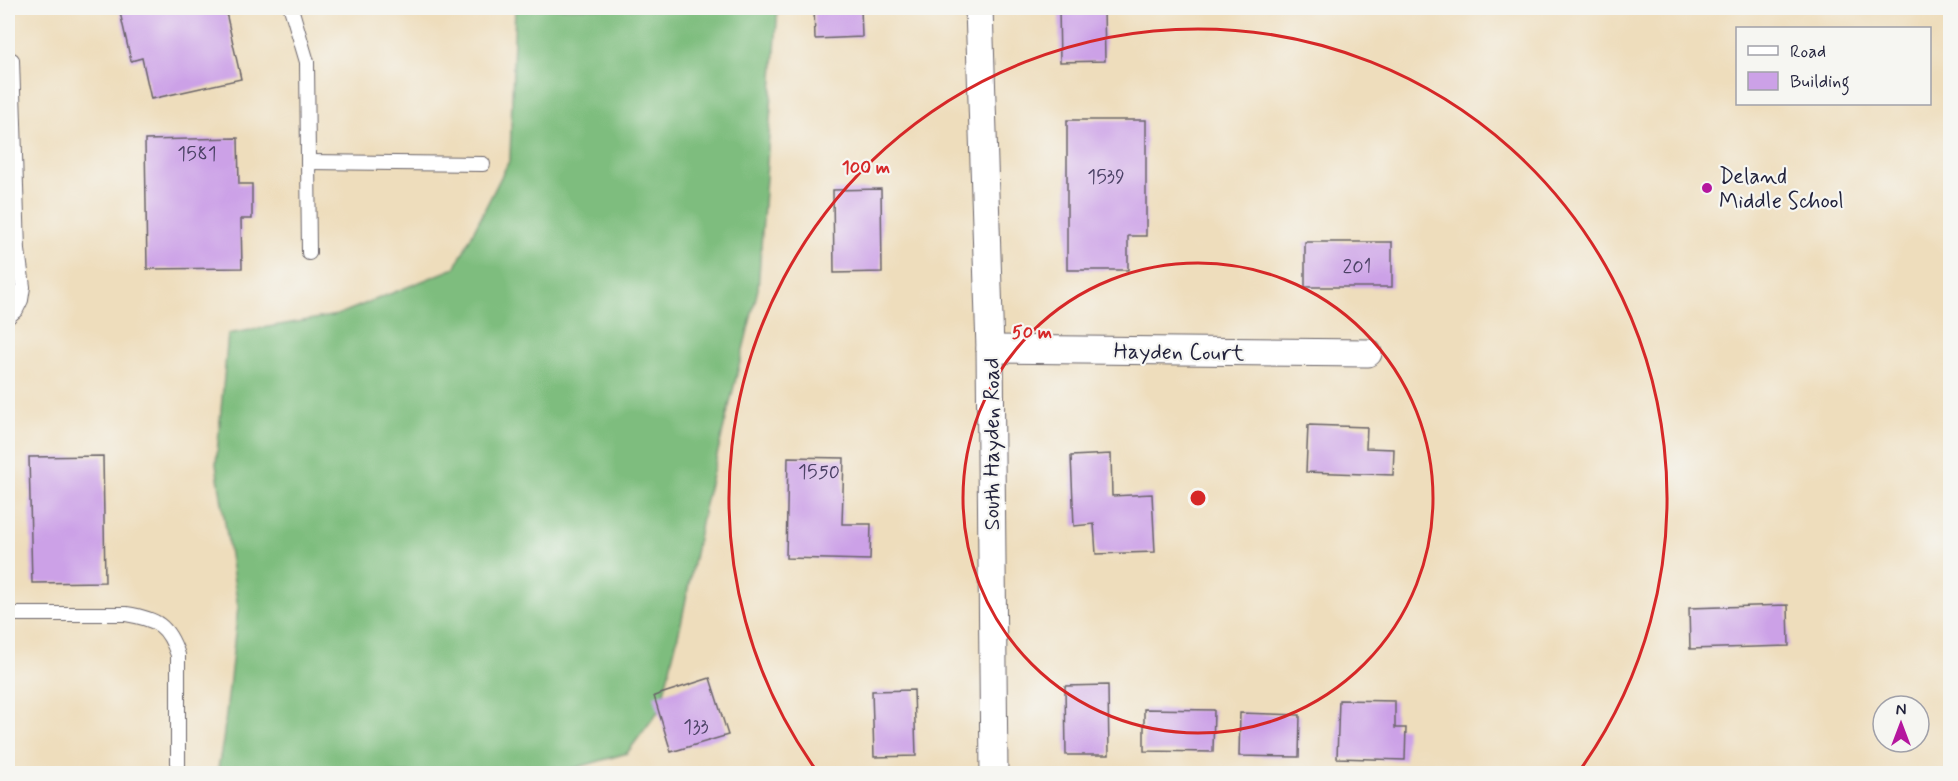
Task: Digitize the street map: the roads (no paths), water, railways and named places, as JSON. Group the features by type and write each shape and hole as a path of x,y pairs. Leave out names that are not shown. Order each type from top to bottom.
{"street":[{"name":"South Hayden Road","path":"979,8 990,349 993,774"},
{"name":"Hayden Court","path":"990,349 1368,353"}],"lane":[{"path":"291,8 307,62 309,252"},
{"path":"8,60 12,60 18,250 23,287 21,300 16,310 8,317"},
{"path":"308,162 483,164"},
{"path":"8,614 126,614 146,617 162,625 172,638 178,655 178,774"}],"place":[{"name":"Deland Middle School","path":"1707,188"}]}
